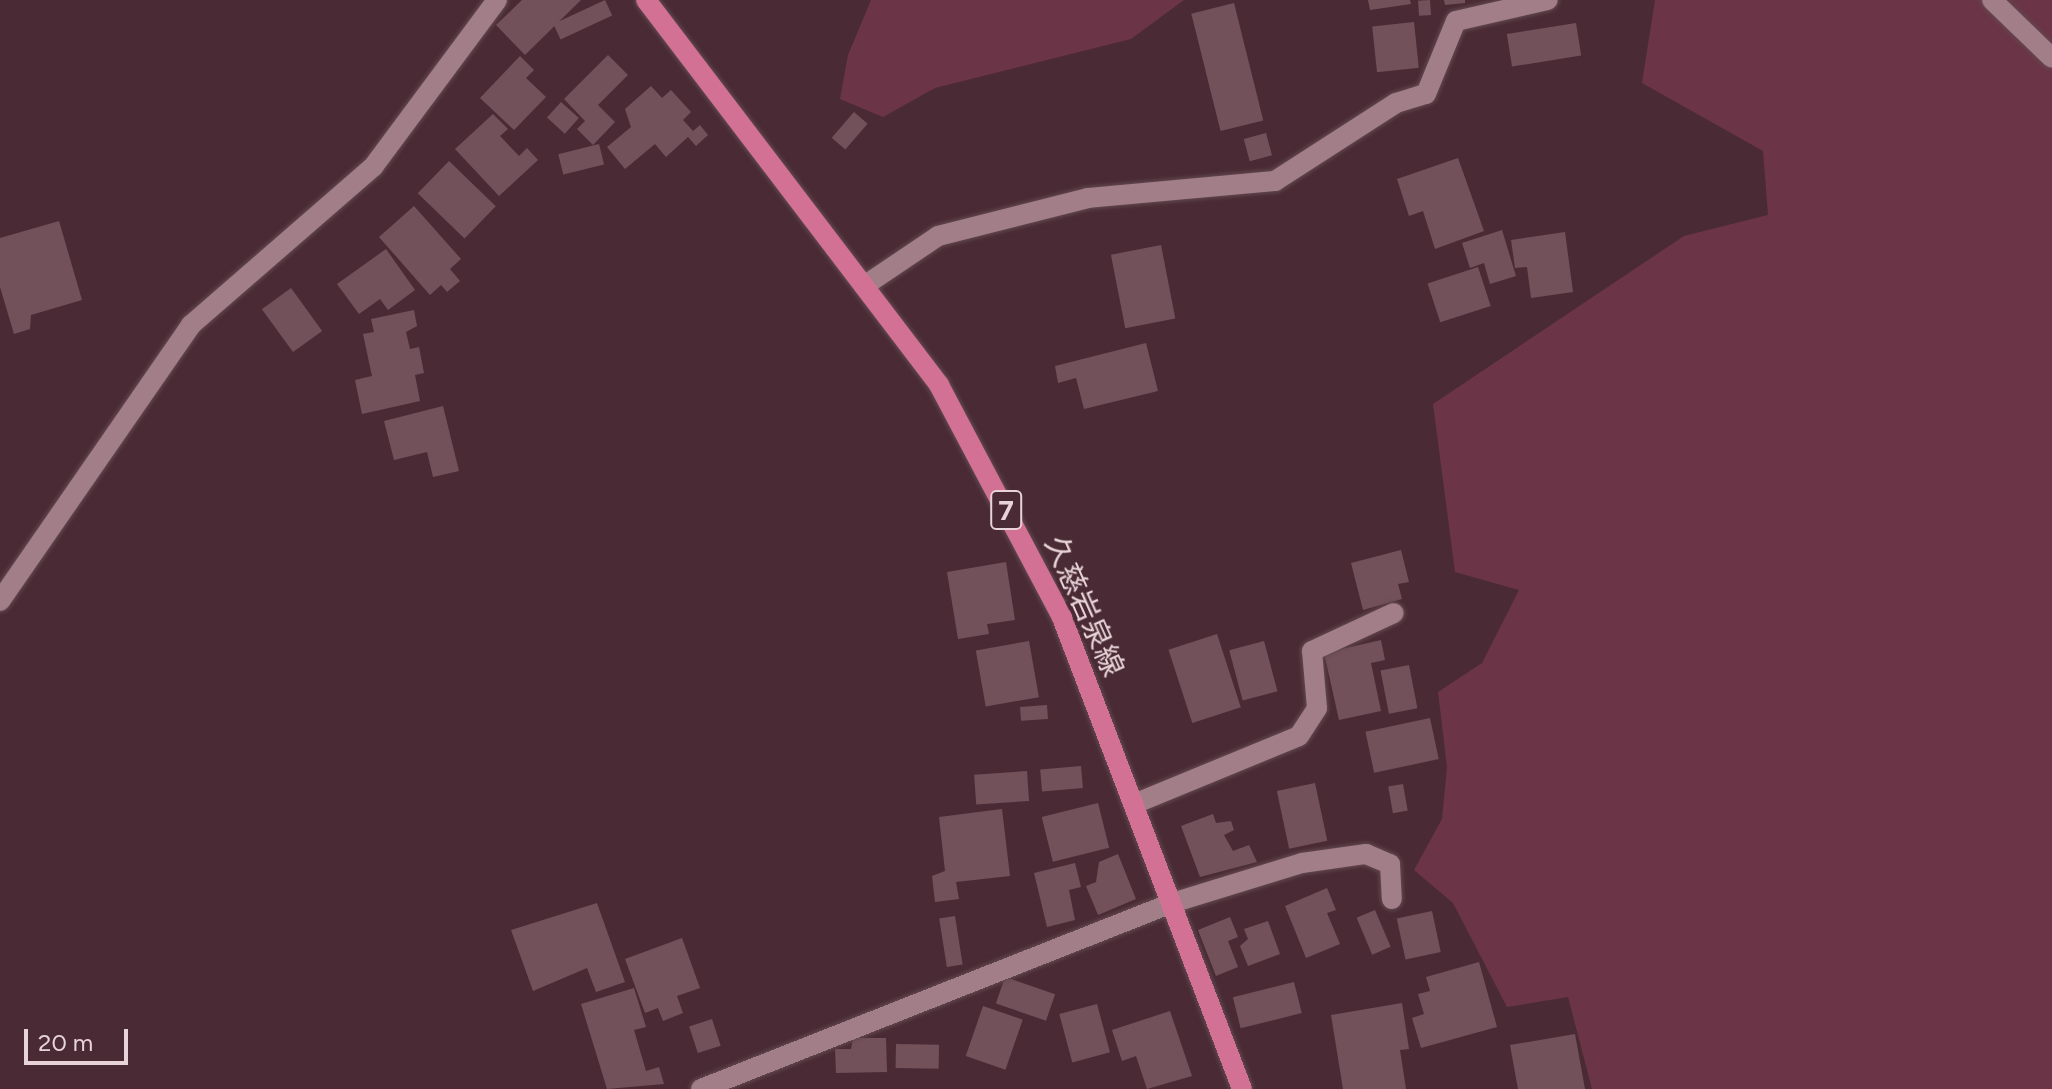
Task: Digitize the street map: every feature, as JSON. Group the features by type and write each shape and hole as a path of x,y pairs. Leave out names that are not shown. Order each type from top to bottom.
{"main road":[{"name":"久慈岩泉線","path":"646,0 939,385 1061,615 1242,1089"}],"street":[{"path":"0,601 191,325 373,167 497,0"},
{"path":"864,286 938,236 1088,198 1275,181 1396,103 1426,94 1456,21 1548,0"},
{"path":"1992,0 2052,58"},
{"path":"1134,804 1299,736 1317,708 1312,651 1394,613"},
{"path":"701,1089 1172,903 1302,863 1366,854 1390,864 1392,899"}],"shaded area":[{"path":"871,0 1184,0 1131,39 935,88 883,117 840,99 848,55"},
{"path":"1655,0 2052,0 2052,1089 1592,1089 1568,997 1507,1007 1453,903 1414,870 1442,819 1447,767 1438,692 1482,663 1519,590 1455,572 1433,404 1684,236 1768,215 1763,151 1642,83"}],"building":[{"path":"522,0 581,0 525,55 496,25"},
{"path":"605,0 612,15 561,39 553,24"},
{"path":"1368,0 1410,0 1411,4 1370,10"},
{"path":"1430,0 1431,15 1419,16 1418,1"},
{"path":"1444,0 1465,0 1465,3 1445,5"},
{"path":"1234,3 1263,120 1221,131 1191,14"},
{"path":"1414,22 1419,68 1377,72 1372,26"},
{"path":"1576,23 1581,56 1512,67 1507,34"},
{"path":"608,55 628,75 598,105 615,122 593,145 577,129 585,121 564,99"},
{"path":"520,56 534,70 526,78 546,97 514,130 480,98"},
{"path":"651,86 662,98 671,90 691,112 683,120 693,131 700,125 708,135 696,146 688,137 666,157 655,144 625,169 607,147 631,127 625,109"},
{"path":"561,102 579,118 565,134 547,118"},
{"path":"854,112 868,124 845,149 832,138"},
{"path":"493,114 508,129 500,136 519,156 527,148 538,160 499,196 455,149"},
{"path":"1266,133 1272,155 1250,161 1244,139"},
{"path":"599,144 604,164 563,175 558,154"},
{"path":"1458,158 1484,231 1435,249 1423,211 1409,216 1397,179"},
{"path":"449,161 496,206 464,239 418,193"},
{"path":"414,206 461,259 450,269 460,281 447,292 441,285 430,295 379,237"},
{"path":"59,221 82,300 31,315 30,329 14,334 0,287 0,238"},
{"path":"1502,230 1516,276 1490,284 1484,263 1470,268 1462,243"},
{"path":"1565,232 1573,292 1531,298 1527,267 1515,268 1511,240"},
{"path":"1161,245 1175,319 1125,328 1111,255"},
{"path":"386,249 415,290 388,310 380,299 359,314 337,284"},
{"path":"1478,267 1491,306 1440,322 1428,283"},
{"path":"291,288 322,331 293,352 262,309"},
{"path":"414,310 417,326 406,332 410,349 419,347 424,373 415,375 420,401 362,414 355,380 372,376 363,334 374,332 371,319"},
{"path":"1146,343 1158,391 1084,409 1076,378 1058,383 1055,366"},
{"path":"443,406 459,471 433,477 427,452 394,460 384,421"},
{"path":"1401,550 1409,582 1398,584 1402,599 1363,610 1351,563"},
{"path":"1006,562 1015,620 987,624 989,634 958,639 947,572"},
{"path":"1217,634 1241,707 1192,723 1168,650"},
{"path":"1381,640 1385,660 1371,663 1381,711 1339,720 1324,653"},
{"path":"1029,641 1039,697 986,707 976,650"},
{"path":"1264,641 1277,691 1243,701 1229,650"},
{"path":"1409,665 1417,708 1389,714 1381,671"},
{"path":"1047,705 1048,719 1021,721 1020,707"},
{"path":"1430,718 1439,759 1374,773 1365,732"},
{"path":"1081,766 1083,788 1042,791 1040,770"},
{"path":"1027,771 1029,801 976,805 974,775"},
{"path":"1315,783 1327,841 1289,849 1277,791"},
{"path":"1403,784 1408,811 1393,813 1388,787"},
{"path":"1098,803 1109,848 1053,862 1042,817"},
{"path":"1002,809 1010,876 956,882 959,899 935,902 932,876 945,871 939,817"},
{"path":"1213,814 1216,823 1231,821 1234,830 1224,835 1233,851 1249,845 1257,862 1200,877 1181,826"},
{"path":"1118,854 1136,899 1098,915 1086,886 1096,882 1099,862"},
{"path":"1075,863 1081,887 1069,890 1075,920 1047,927 1034,873"},
{"path":"1327,888 1336,910 1327,913 1340,944 1306,958 1285,906"},
{"path":"597,903 625,982 596,992 587,968 533,991 511,930"},
{"path":"1375,910 1391,947 1372,955 1357,918"},
{"path":"1432,911 1441,952 1406,960 1397,918"},
{"path":"955,916 963,964 947,967 939,919"},
{"path":"1230,917 1238,937 1228,941 1238,967 1216,976 1198,930"},
{"path":"1268,921 1280,954 1248,966 1240,946 1248,939 1244,929"},
{"path":"682,938 700,988 677,996 683,1013 663,1021 658,1008 645,1013 625,959"},
{"path":"1479,962 1497,1027 1421,1048 1412,1018 1424,1014 1418,994 1430,991 1426,977"},
{"path":"1005,977 1055,994 1046,1021 996,1003"},
{"path":"1294,982 1302,1013 1241,1028 1233,997"},
{"path":"634,988 646,1027 634,1030 646,1071 659,1067 664,1084 607,1089 581,1004"},
{"path":"1402,1003 1409,1049 1400,1050 1406,1089 1343,1089 1331,1015"},
{"path":"1097,1004 1110,1052 1072,1062 1059,1014"},
{"path":"983,1006 1023,1020 1005,1070 966,1056"},
{"path":"1170,1011 1192,1076 1147,1089 1136,1056 1122,1061 1112,1030"},
{"path":"712,1019 721,1046 698,1053 689,1026"},
{"path":"1575,1034 1585,1089 1518,1089 1510,1045"},
{"path":"853,1038 886,1038 887,1072 836,1073 835,1049 851,1049"},
{"path":"896,1044 939,1045 939,1069 896,1068"}]}
